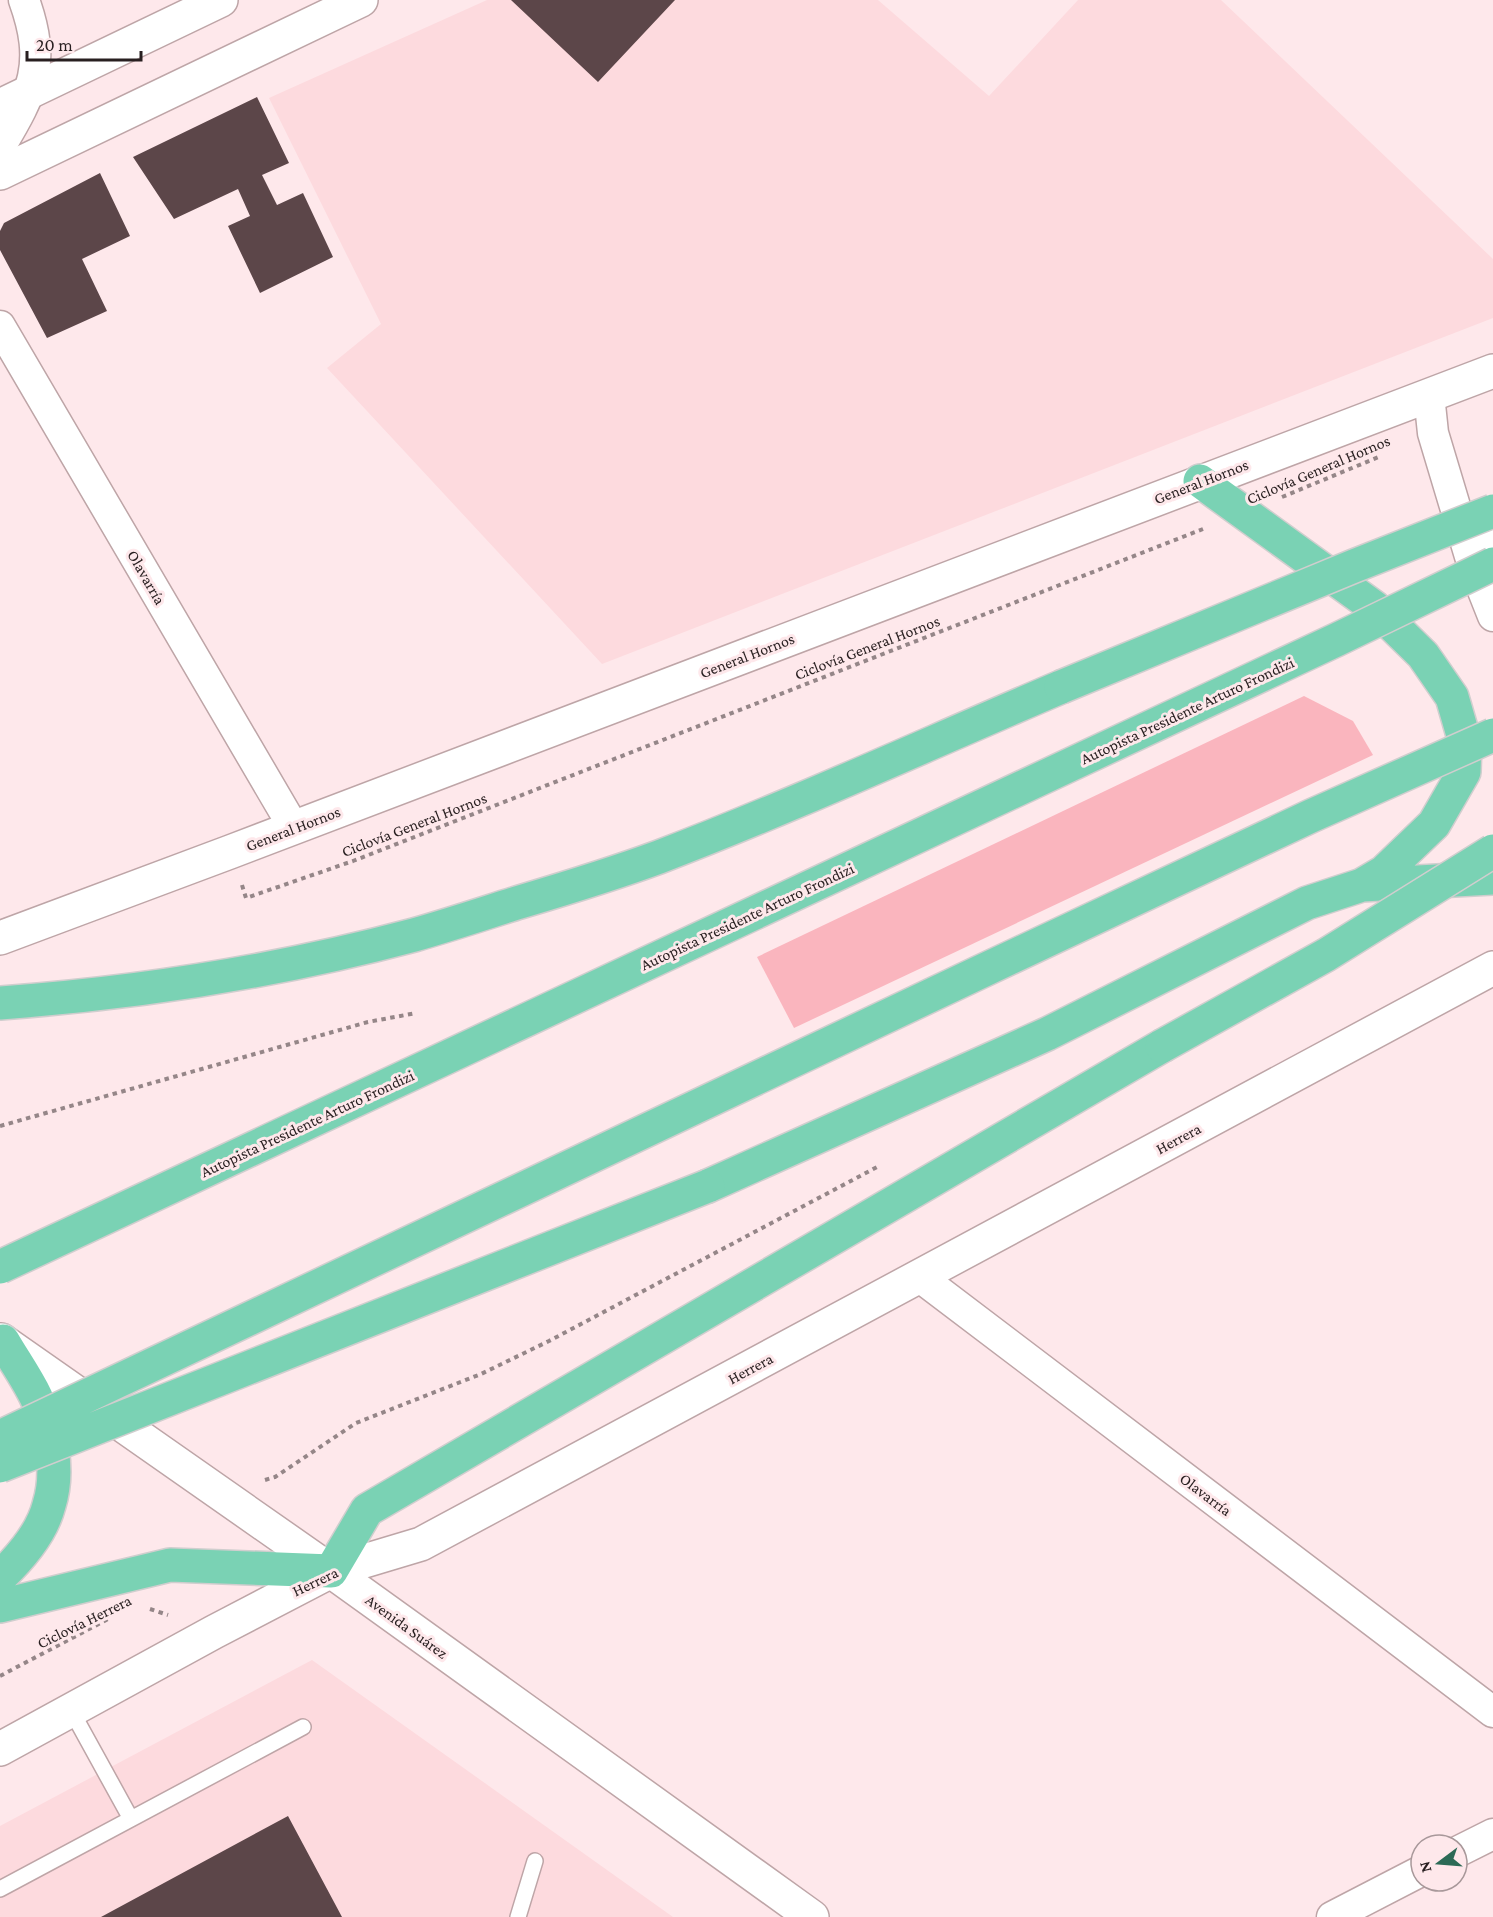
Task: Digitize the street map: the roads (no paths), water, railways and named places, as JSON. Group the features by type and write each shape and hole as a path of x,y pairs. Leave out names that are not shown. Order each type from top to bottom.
{"highway":[{"path":"0,1466 708,1186 1047,1034 1306,903 1362,885 1384,872 1434,824 1464,772 1466,742 1452,697 1423,655 1374,607 1200,482"},
{"path":"0,1003 82,996 178,983 302,960 414,935 607,875 777,808 1061,687 1493,511"},
{"name":"Autopista Presidente Arturo Frondizi","path":"0,1267 1326,645 1493,564"},
{"path":"0,1437 1311,816 1493,735"},
{"path":"0,1606 170,1565 331,1571 367,1510 1162,1046 1326,955 1493,851"},
{"path":"1362,885 1493,878"},
{"path":"0,1577 14,1564 39,1529 50,1505 54,1466 51,1440 36,1397 2,1340"}],"street":[{"path":"0,147 29,92 36,67 35,40 24,0"},
{"path":"0,106 221,0"},
{"path":"0,172 361,0"},
{"name":"Olavarría","path":"0,326 294,828"},
{"name":"General Hornos","path":"0,938 1493,371"},
{"path":"1429,395 1434,433 1472,563 1493,616"},
{"path":"1493,516 1490,529 1493,557"},
{"name":"Herrera","path":"0,1749 331,1571 421,1544 1493,968"},
{"name":"Olavarría","path":"920,1277 1493,1712"},
{"name":"Avenida Suárez","path":"2,1340 331,1571 812,1917"},
{"path":"1469,1846 1493,1834"},
{"path":"1332,1917 1409,1877"}],"lane":[{"path":"71,1710 131,1819"},
{"path":"0,1889 303,1727"},
{"path":"518,1917 535,1861"}]}
